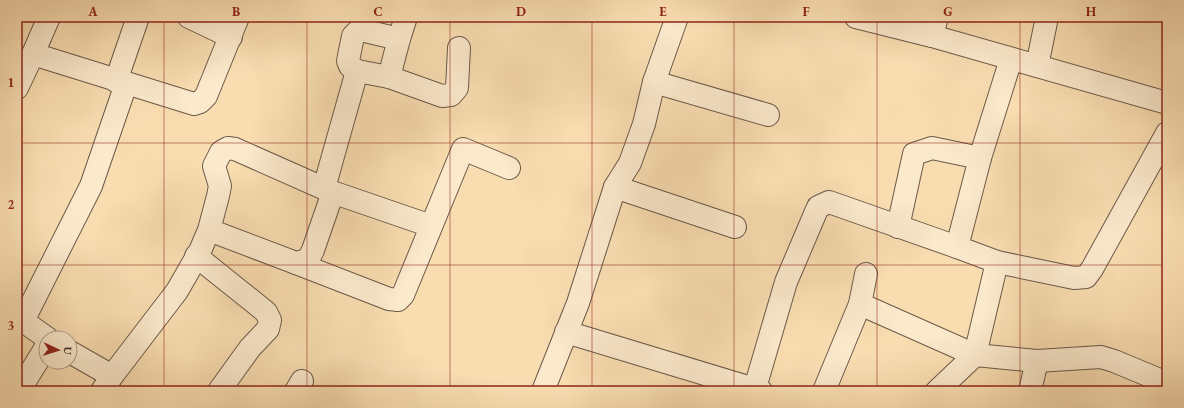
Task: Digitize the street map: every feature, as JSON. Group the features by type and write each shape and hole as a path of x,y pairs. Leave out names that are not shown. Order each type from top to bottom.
{"street":[{"path":"17,88 49,17"},
{"path":"38,332 20,319 91,186 121,83 138,17"},
{"path":"33,54 121,83 194,104 200,102 206,96 235,27 188,17"},
{"path":"390,77 406,17"},
{"path":"543,391 578,303 615,187 630,164 644,124 654,82 677,17"},
{"path":"856,17 934,26 1011,59 1167,103"},
{"path":"1038,66 1047,17"},
{"path":"399,39 358,31 353,36 348,61 350,66 357,71 390,77 442,96 451,95 457,88 459,48"},
{"path":"957,247 980,158 1011,59"},
{"path":"328,190 357,71"},
{"path":"654,82 768,115"},
{"path":"566,332 758,390 786,282 818,207 829,202 997,262 1074,278 1086,277 1092,269 1167,133"},
{"path":"78,359 107,383 177,291 209,230 220,186 214,166 221,152 228,148 235,149 328,190 431,226"},
{"path":"898,226 914,154 932,148 980,158"},
{"path":"209,230 389,299 398,300 403,295 463,149 509,168"},
{"path":"615,187 735,228"},
{"path":"296,263 308,260 332,195 328,190"},
{"path":"196,256 266,312 270,320 268,329 250,348 219,391"},
{"path":"937,391 975,355 997,262"},
{"path":"824,391 860,304 866,274"},
{"path":"860,304 975,355 1037,361 1101,357 1167,383"},
{"path":"19,391 38,360"},
{"path":"1030,391 1037,361"}]}
